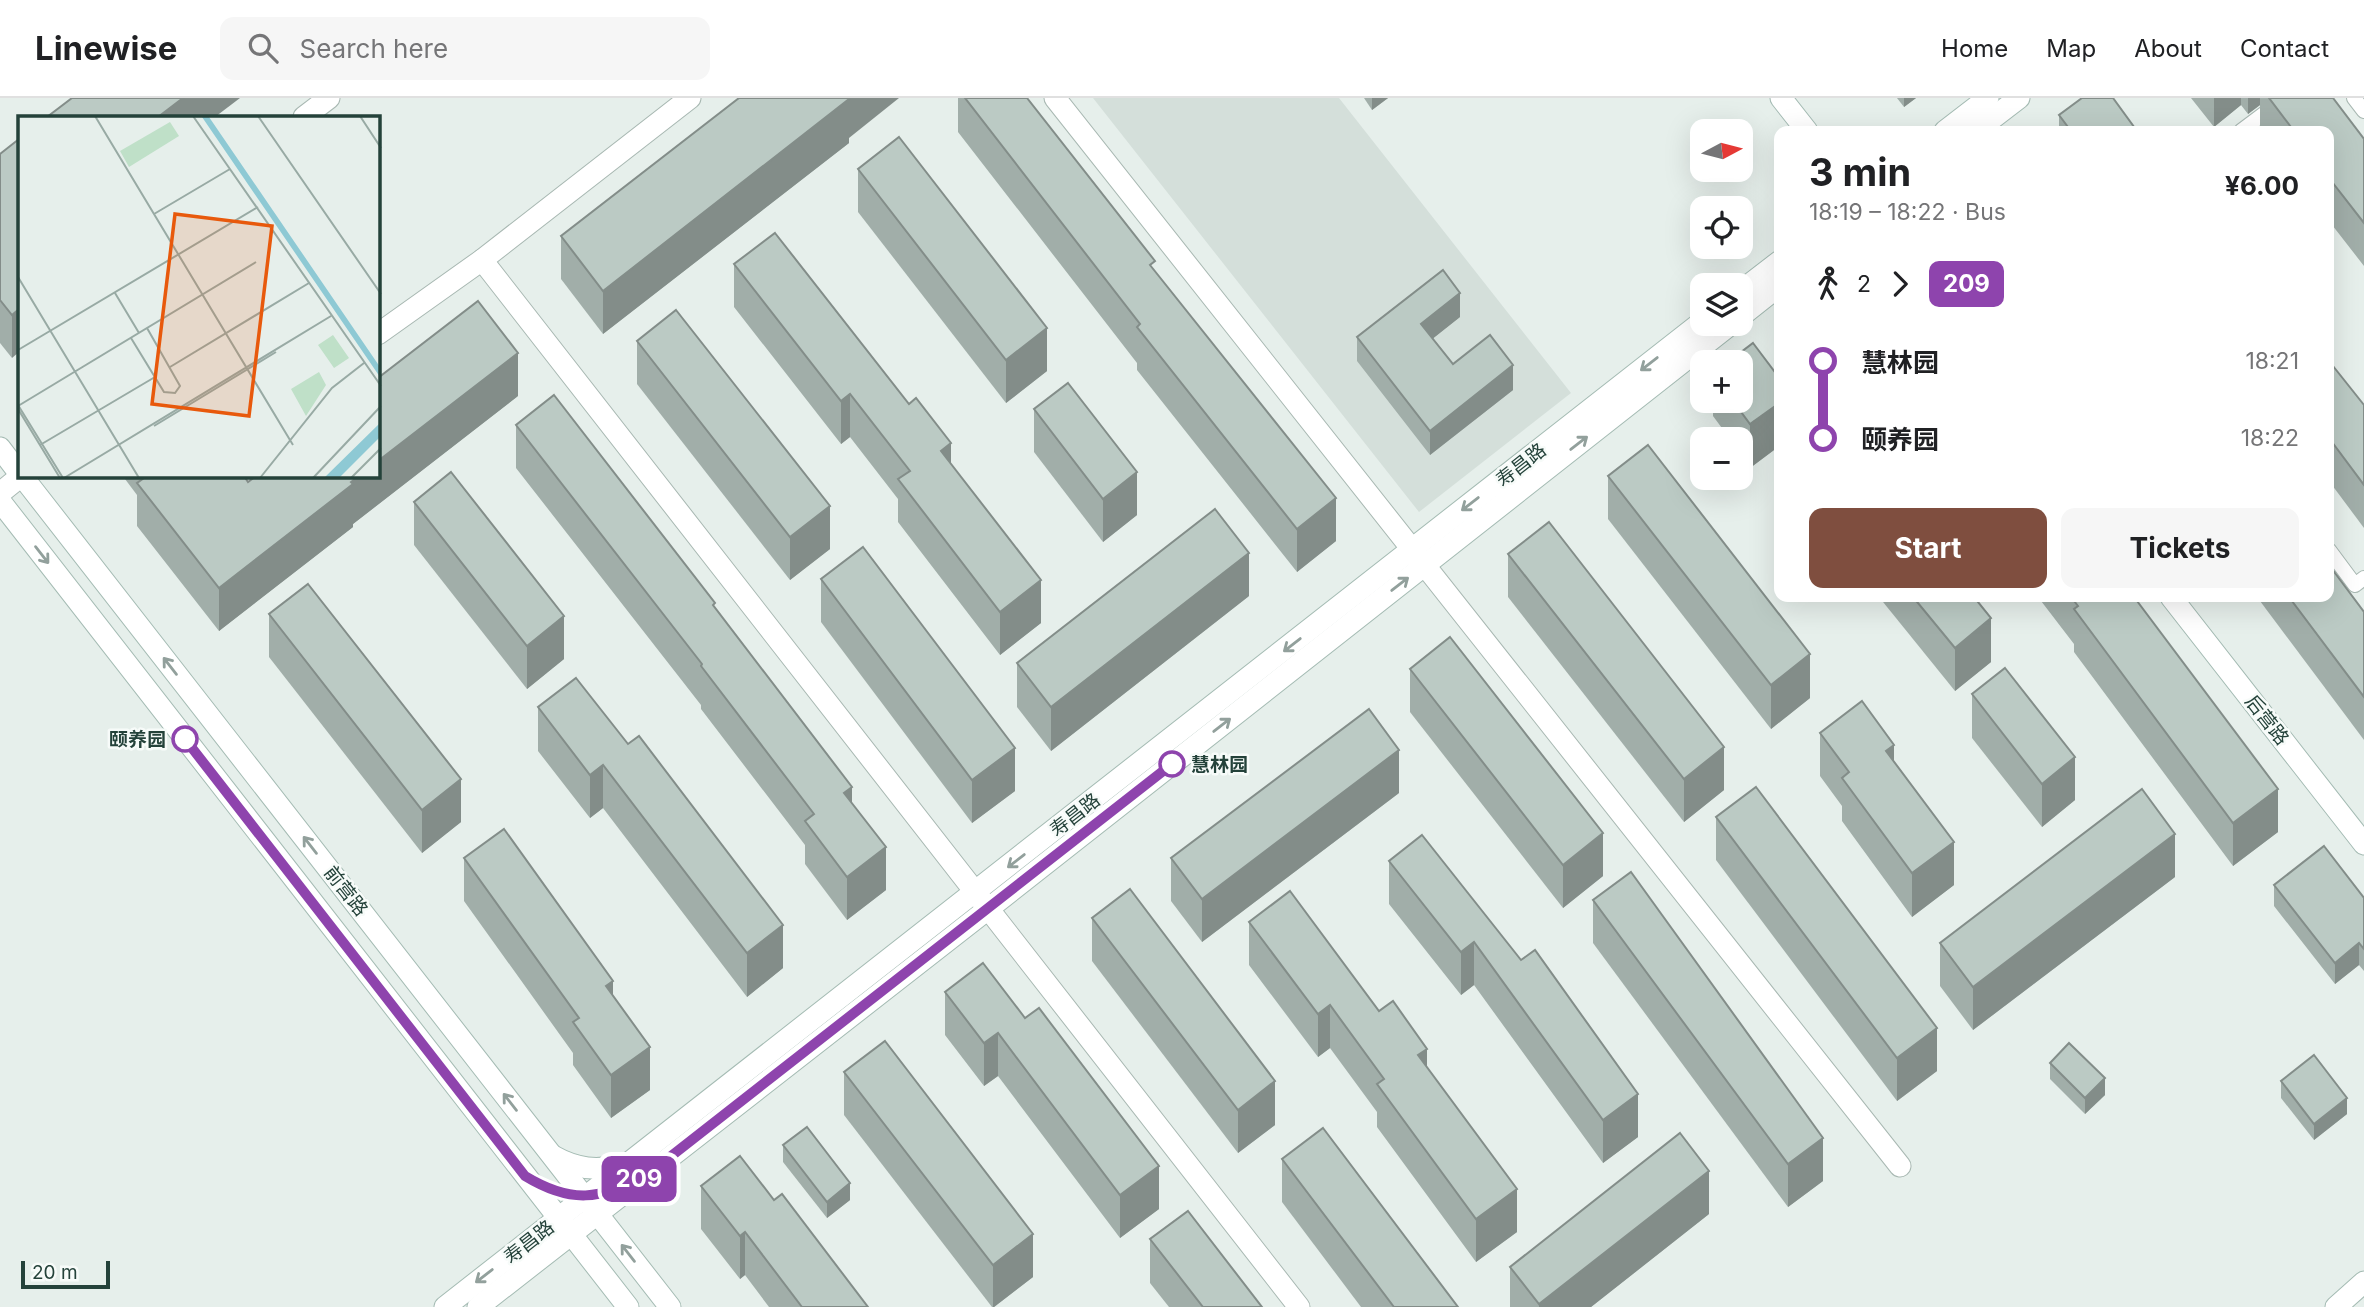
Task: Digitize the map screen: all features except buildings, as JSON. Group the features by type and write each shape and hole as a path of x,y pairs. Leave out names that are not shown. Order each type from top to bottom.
{"street":[{"path":"305,116 329,98"},
{"path":"380,333 482,260 690,98"},
{"path":"1055,98 1900,1166"},
{"path":"1781,98 1803,126"},
{"path":"1952,126 1988,98"},
{"path":"1983,126 2019,98"},
{"path":"482,260 1299,1307"},
{"path":"1753,282 1774,266"},
{"path":"1753,306 1774,290"},
{"name":"寿昌路","path":"1419,557 1690,332"},
{"name":"寿昌路","path":"478,1307 588,1201 641,1167 1419,557 1715,336"},
{"name":"前营路","path":"0,448 18,471"},
{"path":"0,493 18,478"},
{"name":"前营路","path":"23,478 670,1307"},
{"name":"前营路","path":"0,501 628,1307"},
{"name":"后营路","path":"2175,602 2364,844"},
{"path":"552,1156 575,1166 596,1169 620,1165 641,1167"},
{"path":"525,1176 550,1191 588,1201"},
{"name":"寿昌路","path":"445,1307 564,1226"},
{"path":"2336,1307 2364,1282"}],"lane":[{"path":"2248,126 2285,98"},
{"path":"2354,98 2364,111"},
{"path":"2334,556 2356,585 2364,578"}],"shaded area":[{"path":"1093,98 1339,98 1571,393 1419,512"}],"bus line":[{"name":"209","path":"185,739 525,1176 550,1191 583,1196 616,1190 647,1175 1172,764"}],"place":[{"name":"颐养园","path":"185,739"},
{"name":"慧林园","path":"1172,764"}]}
